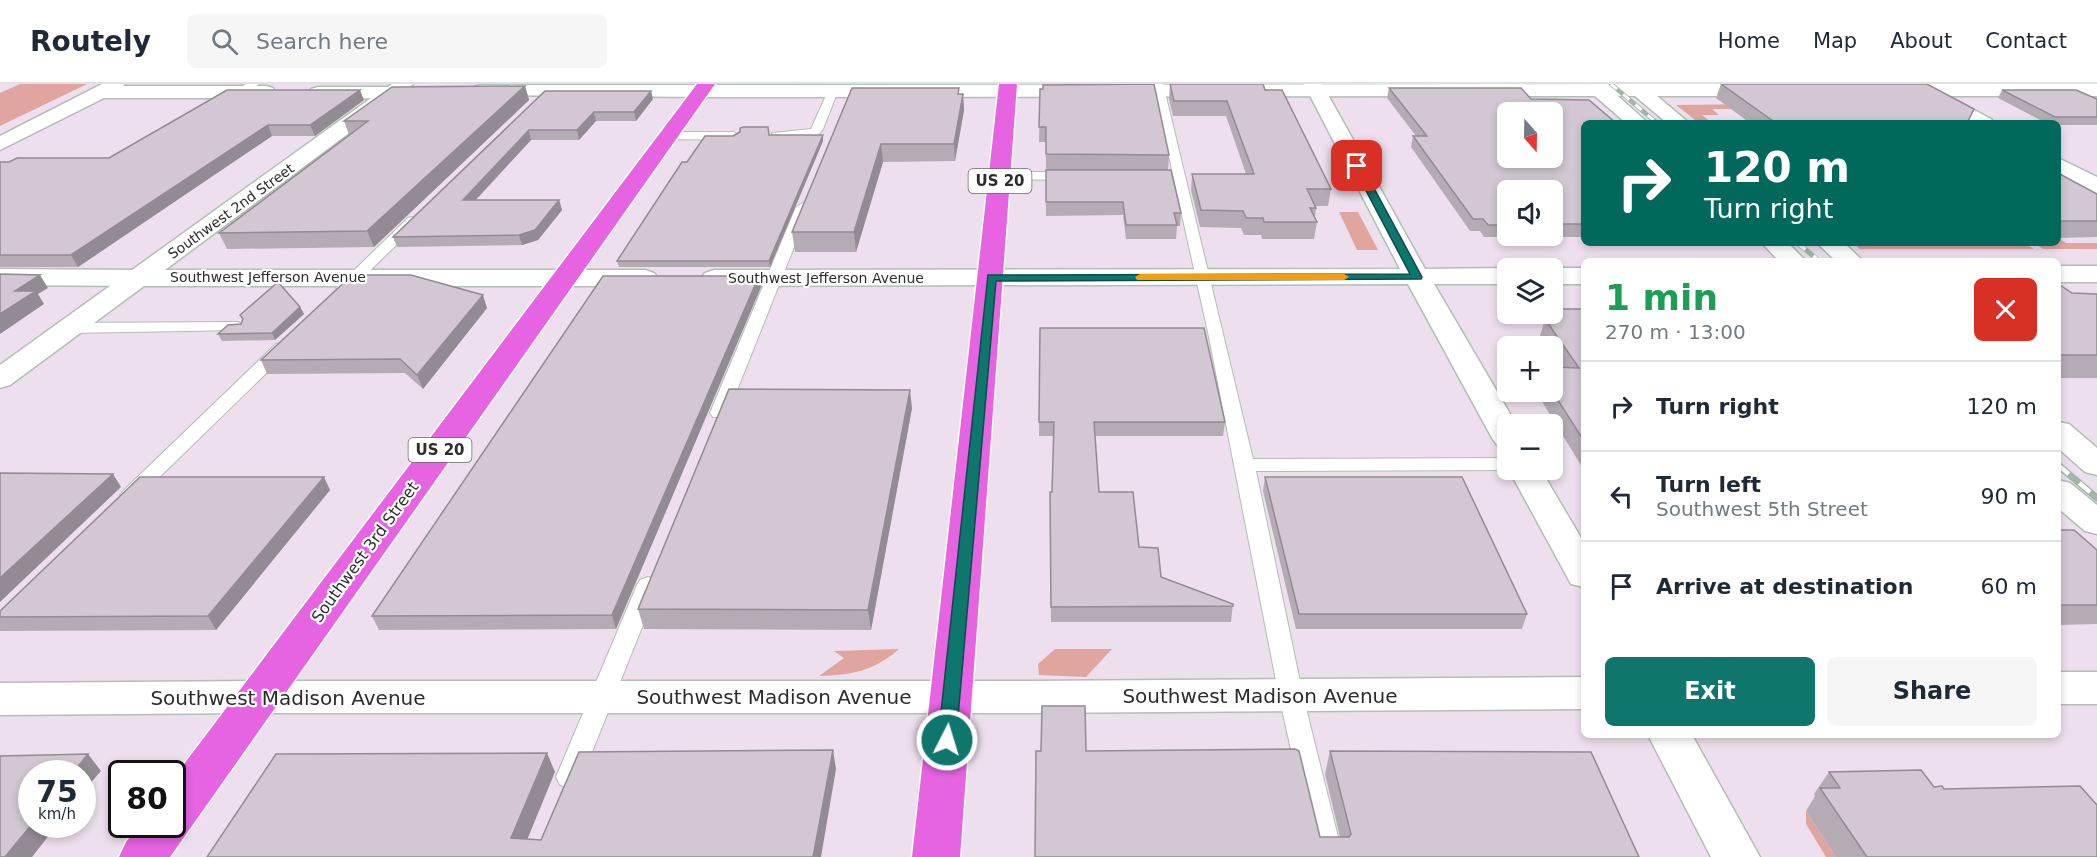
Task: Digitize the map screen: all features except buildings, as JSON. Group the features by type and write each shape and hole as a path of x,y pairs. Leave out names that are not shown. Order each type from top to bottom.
{"highway":[{"name":"Southwest 3rd Street","path":"186,797 704,87"},
{"name":"US 20","path":"936,857 1008,87"},
{"path":"143,857 157,838"}],"street":[{"path":"464,92 547,93 704,87 844,95 1008,87 1768,88"},
{"path":"1315,87 1417,277 1497,419"},
{"path":"1597,87 1635,120"},
{"path":"1636,87 1675,120"},
{"path":"1918,87 1978,120"},
{"path":"1876,90 1918,87 2067,90 2096,96"},
{"path":"0,144 108,88 247,88 291,92 404,89"},
{"name":"Southwest 2nd Street","path":"0,379 404,89"},
{"path":"2061,166 2097,186"},
{"path":"1777,246 1791,258"},
{"path":"1833,246 1847,258"},
{"path":"2061,282 2097,274"},
{"name":"Southwest Jefferson Avenue","path":"0,277 1497,276"},
{"path":"1563,276 1581,276"},
{"path":"2061,434 2097,465"},
{"path":"1531,480 1581,570"},
{"path":"2061,493 2097,523"},
{"path":"2061,688 2097,688"},
{"name":"Southwest Madison Avenue","path":"0,699 1290,696 1581,693"},
{"path":"1672,738 1736,857"}],"lane":[{"path":"1159,87 1172,177 1204,277 1245,465 1290,696 1329,857"},
{"path":"776,136 814,132 844,95"},
{"path":"668,136 734,136"},
{"path":"1000,176 1086,177"},
{"path":"713,428 811,189"},
{"path":"333,300 420,214"},
{"path":"70,328 237,327"},
{"path":"120,504 296,335"},
{"path":"1245,465 1497,464"},
{"path":"562,795 658,561"}],"shaded area":[{"path":"20,84 87,84 0,126 0,93"},
{"path":"1765,104 1760,109 1712,109 1719,115 1702,115 1708,120 1695,120 1676,105"},
{"path":"1339,212 1358,212 1378,250 1357,250"},
{"path":"2061,240 2066,243 2097,243 2097,249 2043,249 2038,246 2061,246"},
{"path":"1856,246 2029,246 2034,249 1860,249"},
{"path":"899,649 871,667 842,674 819,676 844,658 834,651"},
{"path":"1055,649 1112,649 1086,677 1039,675 1038,664"},
{"path":"1806,811 1836,857 1826,857 1806,824"}],"railway":[{"path":"1611,84 1653,120"},
{"path":"1802,246 1816,258"},
{"path":"2061,468 2097,498"}],"slow traffic":[{"path":"1140,277 1344,277"}],"route":[{"path":"947,740 991,278 1417,277 1357,166"}]}
